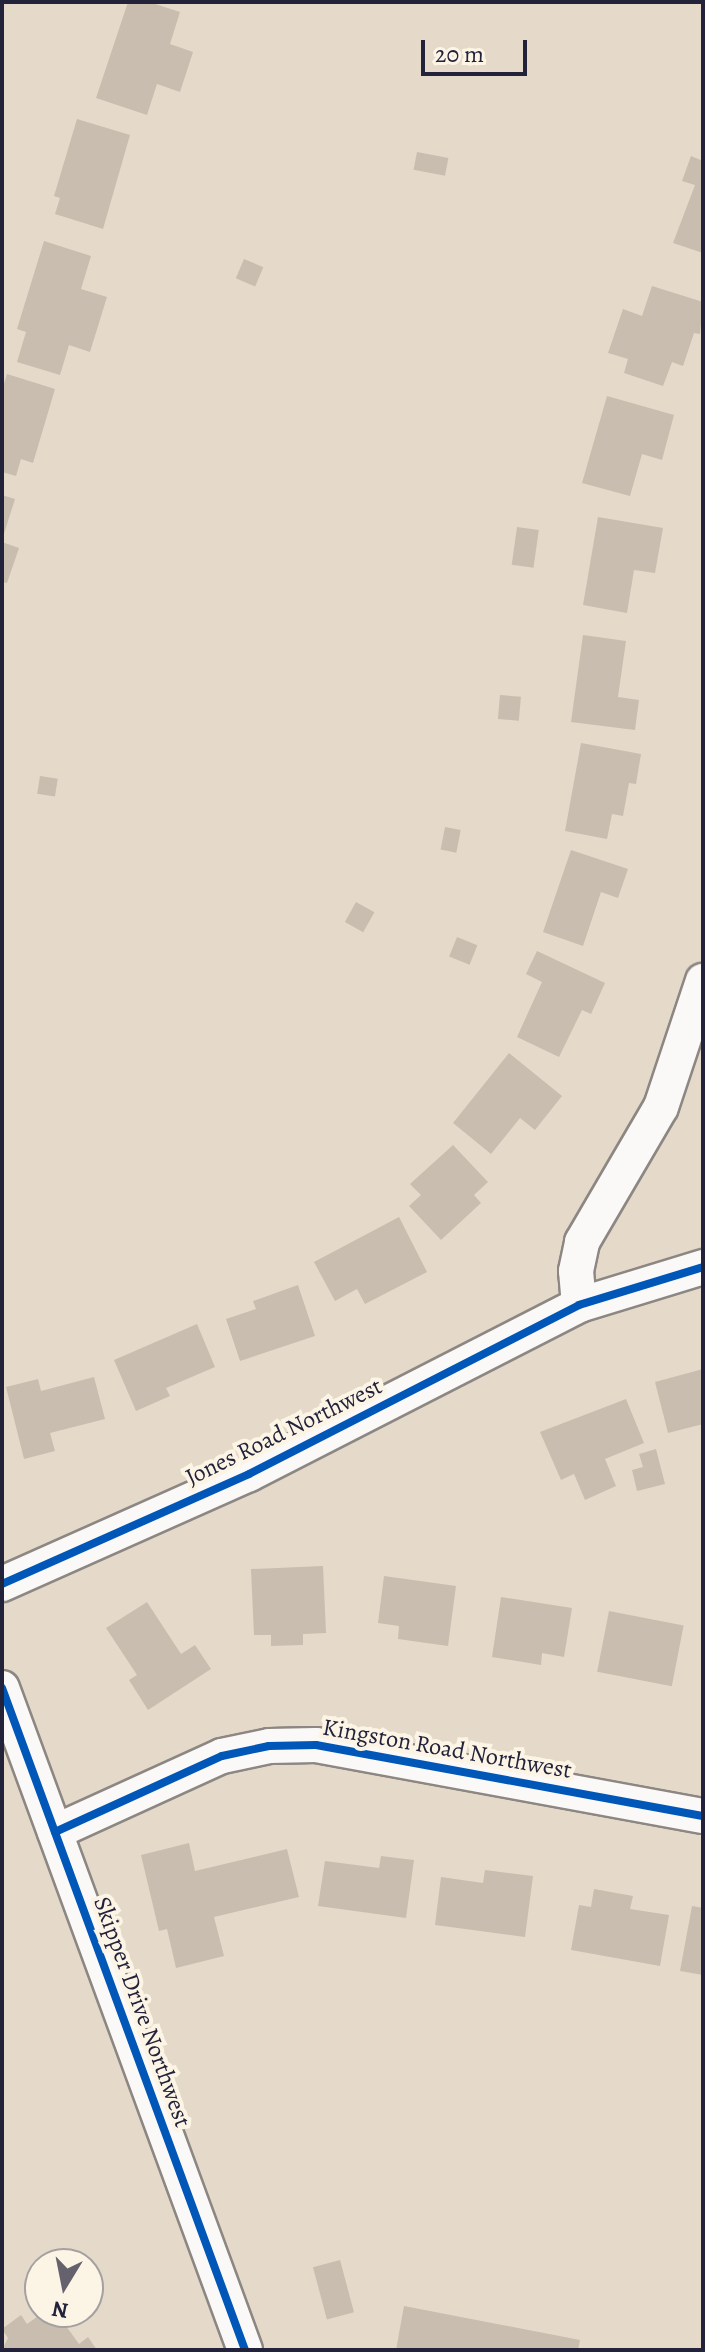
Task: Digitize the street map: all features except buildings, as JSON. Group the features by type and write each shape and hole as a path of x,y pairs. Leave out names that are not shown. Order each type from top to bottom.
{"street":[{"path":"579,1305 576,1271 582,1242 661,1107 703,981"},
{"name":"Jones Road Northwest","path":"2,1584 249,1474 579,1305 703,1267"},
{"name":"Skipper Drive Northwest","path":"2,1688 245,2350"},
{"name":"Kingston Road Northwest","path":"55,1832 222,1756 269,1746 316,1745 703,1816"}],"cycle path":[{"path":"2,1584 249,1474 579,1305 703,1267"},
{"path":"2,1688 245,2350"},
{"path":"55,1832 222,1756 269,1746 316,1745 703,1816"}]}
